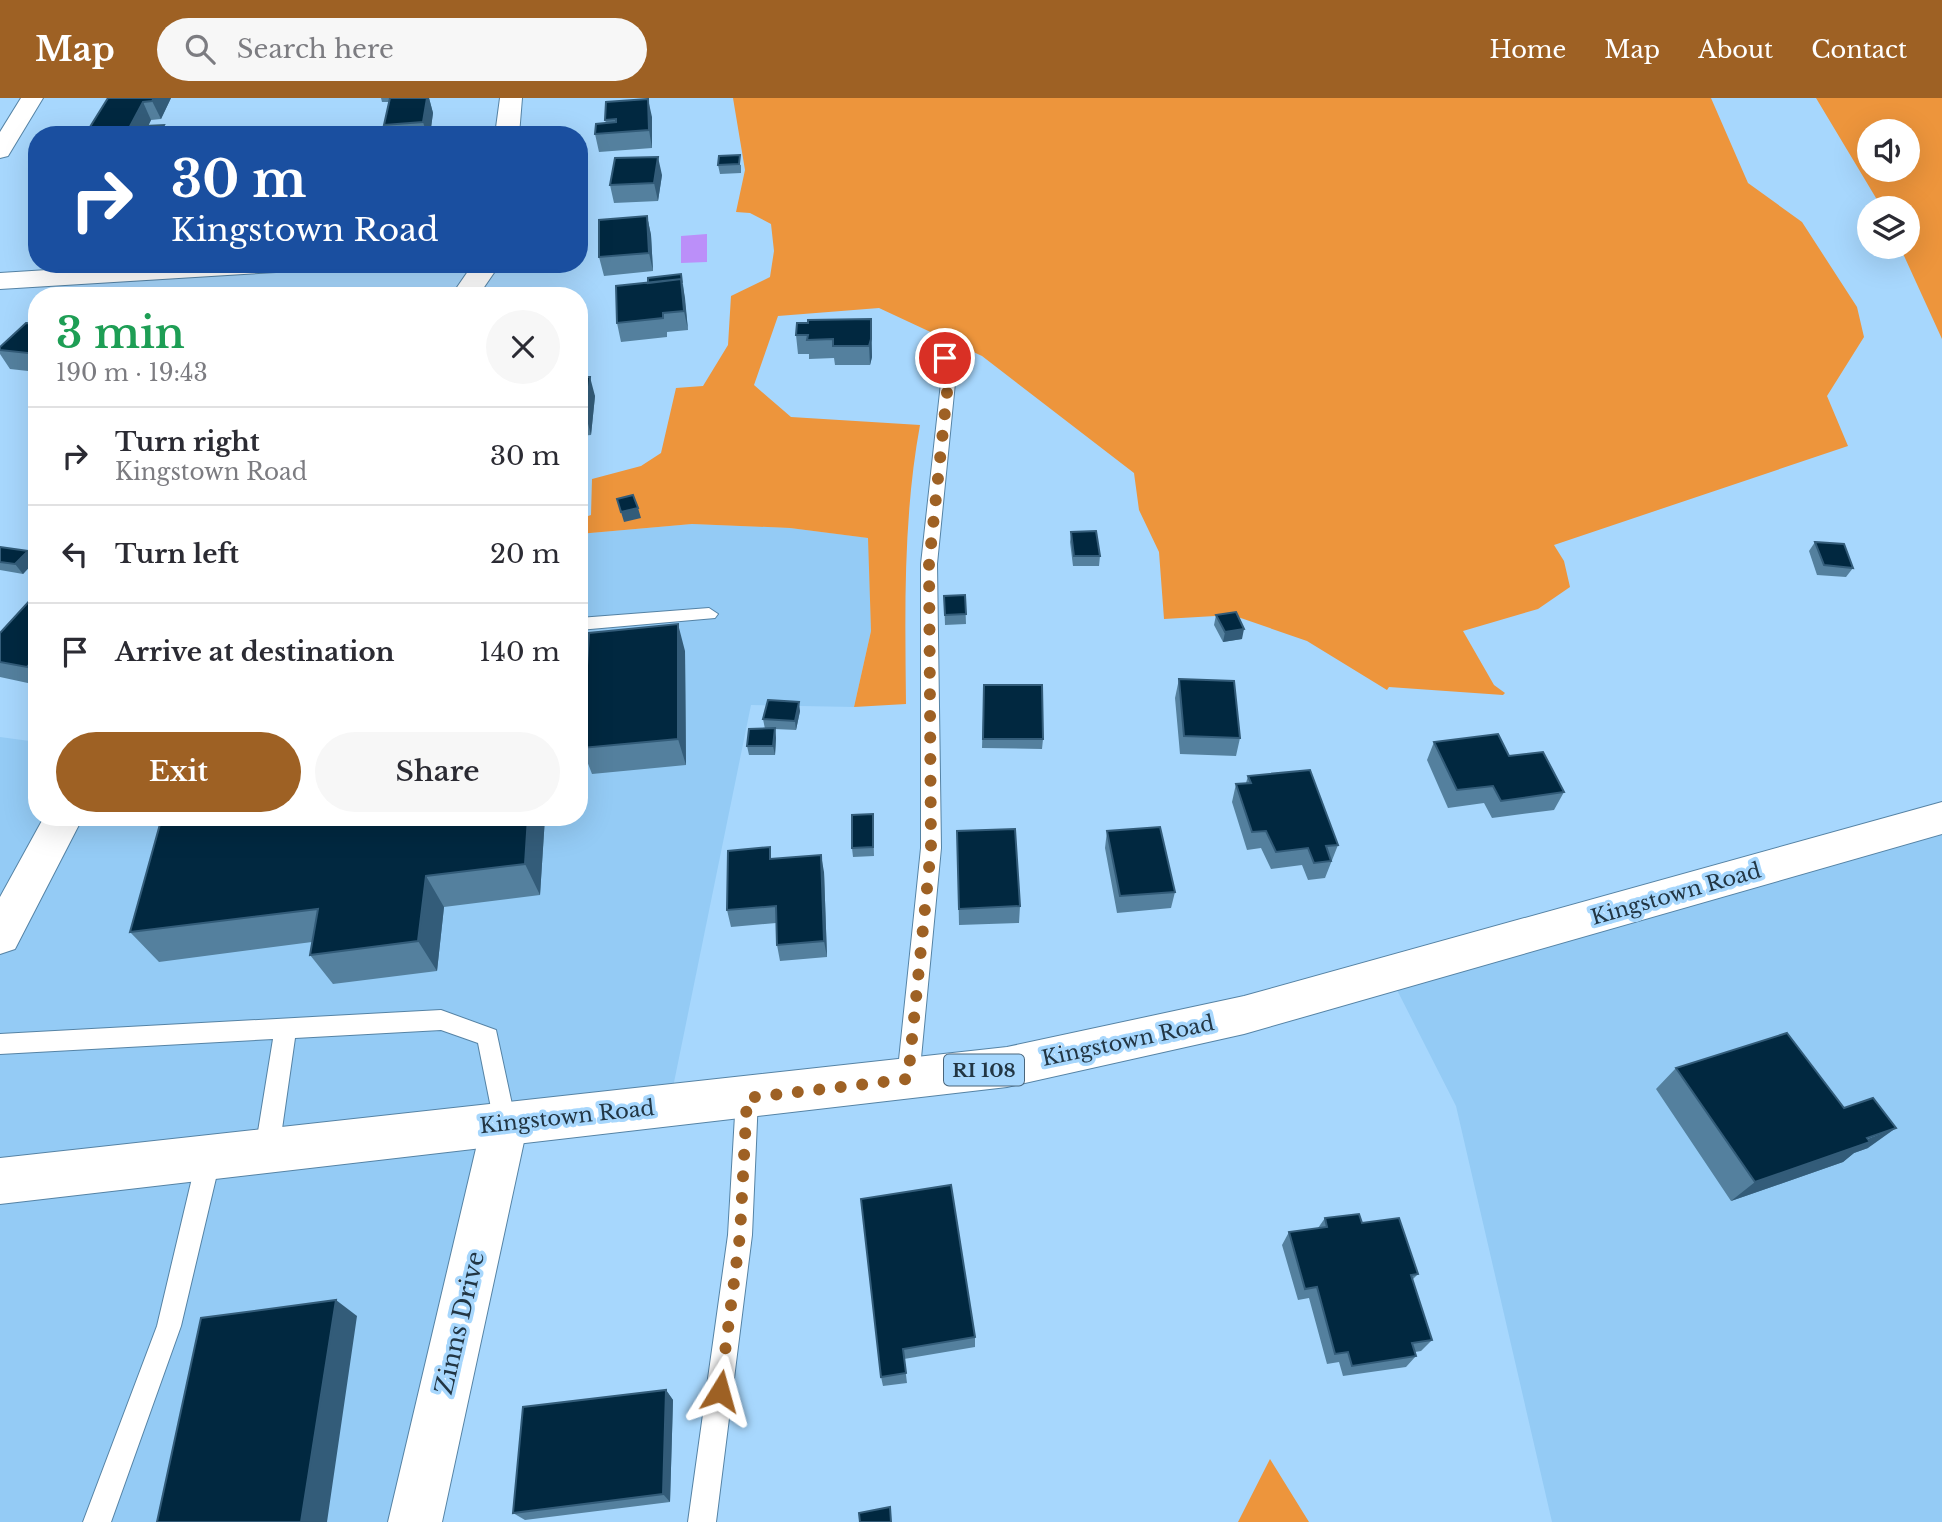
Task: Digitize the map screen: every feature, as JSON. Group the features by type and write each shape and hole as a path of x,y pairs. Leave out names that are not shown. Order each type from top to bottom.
{"main road":[{"path":"0,151 32,98"},
{"path":"508,126 511,98"},
{"path":"0,281 130,273"},
{"name":"Kingstown Road","path":"0,1181 1007,1067 1244,1016 1942,818"},
{"path":"0,936 59,826"},
{"name":"Zinns Drive","path":"415,1522 505,1123"}],"lane":[{"path":"908,1079 931,848 929,564 948,383 945,358"},
{"path":"588,623 709,614"},
{"path":"0,1044 441,1020 488,1037 505,1123"},
{"path":"267,1150 285,1029"},
{"path":"702,1522 740,1235 747,1098"},
{"path":"97,1522 169,1326 209,1157"}],"shaded area":[{"path":"733,98 1711,98 1748,183 1802,222 1857,307 1864,337 1827,396 1848,446 1554,545 1564,561 1570,587 1538,609 1463,631 1494,685 1505,693 1503,695 1389,687 1387,690 1307,641 1232,615 1164,619 1159,552 1139,510 1134,473 982,356 879,308 778,316 754,385 791,417 920,425 908,530 906,704 854,707 871,631 868,538 790,528 692,524 588,533 592,479 641,466 661,453 676,388 703,386 728,345 731,296 770,277 774,251 771,224 750,213 736,212 745,170"},
{"path":"1816,98 1942,98 1942,339 1905,259 1920,259 1920,196 1875,196 1866,182 1920,182 1920,119 1857,119 1857,166"},
{"path":"707,234 707,262 681,263 681,236"},
{"path":"692,524 790,528 869,538 871,631 854,707 751,705 670,1102 511,1128 413,1522 0,1522 0,737 28,741 28,826 588,826 588,533"},
{"path":"1942,815 1942,1522 1552,1522 1456,1106 1397,990 1398,975"},
{"path":"1270,1459 1309,1522 1238,1522"}],"building":[{"path":"108,98 154,98 152,101 143,102 130,126 91,126"},
{"path":"390,98 427,98 423,122 384,125"},
{"path":"648,99 649,130 595,134 596,124 616,122 616,119 605,120 606,102"},
{"path":"740,155 739,164 718,165 719,156"},
{"path":"658,157 654,183 610,185 615,158"},
{"path":"647,216 649,253 599,257 599,220"},
{"path":"681,274 682,283 681,279 648,283 648,278"},
{"path":"681,279 684,311 663,313 663,318 617,323 616,286"},
{"path":"871,319 869,346 833,346 833,339 807,340 808,335 796,335 797,323 808,323 808,320"},
{"path":"28,323 28,353 0,350 0,347"},
{"path":"633,495 638,508 621,512 617,499"},
{"path":"1096,531 1100,556 1074,556 1071,532"},
{"path":"1815,542 1844,544 1853,568 1824,565"},
{"path":"0,547 28,551 15,564 0,562"},
{"path":"965,595 966,614 945,615 944,596"},
{"path":"28,602 27,667 0,662 0,633"},
{"path":"1236,612 1244,629 1225,632 1216,615"},
{"path":"678,624 678,739 588,747 589,633"},
{"path":"1179,679 1234,681 1240,738 1184,736"},
{"path":"984,685 1042,685 1043,739 983,739"},
{"path":"768,700 799,702 795,721 763,719"},
{"path":"775,728 773,746 747,746 749,729"},
{"path":"1498,734 1509,756 1543,752 1564,792 1501,801 1493,786 1457,790 1434,742"},
{"path":"1310,770 1338,845 1326,846 1331,861 1314,863 1308,848 1276,852 1266,831 1252,832 1236,784 1251,783 1248,776"},
{"path":"873,814 873,847 852,848 852,815"},
{"path":"159,826 527,826 525,864 426,876 418,941 310,955 318,909 130,932"},
{"path":"1160,827 1175,892 1120,896 1107,831"},
{"path":"1015,829 1020,906 959,909 957,831"},
{"path":"770,847 770,859 821,855 824,941 777,945 776,906 727,910 728,851"},
{"path":"1787,1033 1844,1108 1873,1098 1896,1128 1867,1138 1870,1142 1755,1182 1676,1068"},
{"path":"951,1185 975,1337 903,1349 906,1373 881,1377 861,1199"},
{"path":"1359,1214 1362,1223 1399,1218 1418,1274 1411,1275 1432,1340 1412,1343 1416,1356 1352,1366 1348,1352 1335,1354 1317,1287 1305,1289 1289,1232 1327,1227 1325,1218"},
{"path":"336,1300 301,1522 157,1522 201,1318"},
{"path":"666,1390 663,1494 513,1513 523,1407"},
{"path":"890,1507 891,1522 860,1522 859,1513"}],"route":[{"path":"720,1391 740,1235 747,1098 908,1079 931,848 932,659 929,564 942,465 948,383 945,358"}]}
